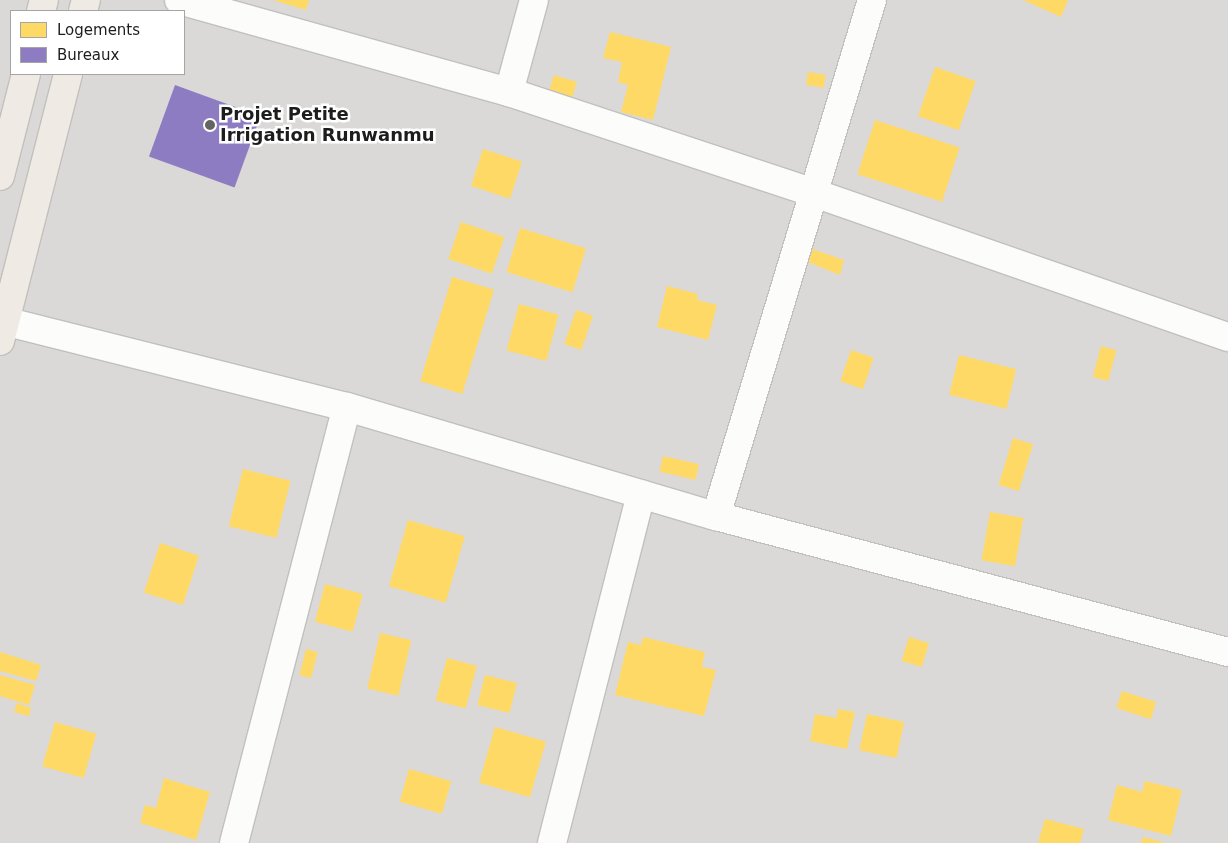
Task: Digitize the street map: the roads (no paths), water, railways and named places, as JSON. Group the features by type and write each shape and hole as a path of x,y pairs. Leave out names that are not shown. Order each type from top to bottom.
{"main road":[{"path":"0,176 26,75"},
{"path":"2,327 68,75"}],"street":[{"path":"179,0 509,92 814,193 1228,337"},
{"path":"509,92 534,0"},
{"path":"716,516 872,0"},
{"path":"2,327 347,407 716,516 1228,652"},
{"path":"234,843 347,407"},
{"path":"552,843 641,494"}],"place":[{"name":"Projet Petite Irrigation Runwanmu","path":"210,125"}]}
